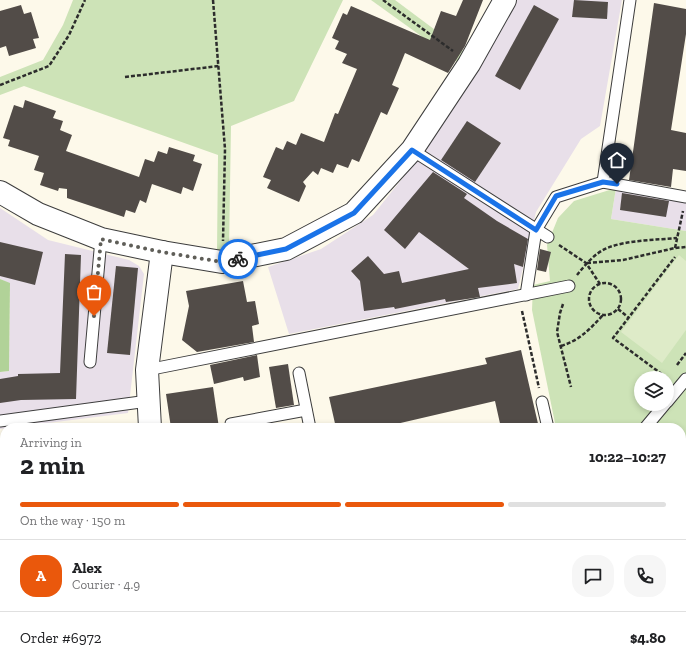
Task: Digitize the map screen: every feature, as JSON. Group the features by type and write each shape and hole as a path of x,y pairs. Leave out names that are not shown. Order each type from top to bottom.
{"street":[{"path":"0,192 38,214 101,239 162,252 222,262 286,249 354,213 412,150 469,64 505,0"},
{"path":"150,423 147,370 162,252"}],"lane":[{"path":"603,182 630,0"},
{"path":"412,150 548,237"},
{"path":"522,295 536,230 556,196 603,182 685,202"},
{"path":"90,362 101,239"},
{"path":"147,370 569,286"},
{"path":"299,373 309,423"},
{"path":"674,396 684,387"},
{"path":"0,421 148,401"},
{"path":"542,402 547,423"},
{"path":"236,423 306,410"},
{"path":"650,423 660,411"}],"path":[{"path":"0,85 49,66 69,35 85,0"},
{"path":"213,0 224,149 222,262"},
{"path":"383,0 469,64"},
{"path":"125,77 218,66"},
{"path":"675,248 685,202"},
{"path":"548,237 586,263 600,284"},
{"path":"571,387 557,332 560,313 569,286 586,263 606,248 634,242 677,238"},
{"path":"586,263 623,260 675,248 686,247"},
{"path":"658,371 613,338 675,257"},
{"path":"600,284 610,284 618,290 621,300 618,310 614,313 603,315 593,311 589,301 591,290 600,284"},
{"path":"522,295 542,402"},
{"path":"618,310 629,318"},
{"path":"561,346 573,342 590,329 603,315"}],"shaded area":[{"path":"516,0 622,0 600,126 581,139 536,212 518,289 289,334 268,267 321,249 373,215 429,145"},
{"path":"616,188 686,200 686,231 611,219"},
{"path":"0,208 48,240 129,260 139,266 144,274 128,413 48,423 0,423 0,372 9,371 10,284 0,279"}],"green space":[{"path":"73,0 343,0 294,101 231,126 229,250 217,251 218,155 24,86 0,95 0,77 43,60 63,25"},
{"path":"371,0 395,0 466,53 460,64"},
{"path":"616,188 611,219 686,231 686,423 555,423 532,310 533,285 550,281 547,245 558,218 574,201"},
{"path":"679,255 686,261 686,330 662,363 621,332"},
{"path":"0,279 10,283 9,371 0,372"}],"building":[{"path":"463,0 483,0 465,46 448,73 405,53 392,85 399,88 387,115 381,112 359,162 352,159 348,168 337,164 333,173 321,168 318,175 313,171 303,182 306,186 299,202 267,188 271,180 263,177 276,147 283,150 287,141 296,145 301,133 324,142 335,113 338,114 357,69 342,63 347,54 335,49 339,41 332,38 343,13 347,15 351,6 430,40 441,11 456,16"},
{"path":"574,0 608,2 607,19 572,17"},
{"path":"654,3 686,9 686,34 671,130 686,133 686,171 673,169 671,187 629,180"},
{"path":"21,5 24,14 31,12 39,38 33,39 36,48 9,56 6,46 0,48 0,11"},
{"path":"534,5 559,19 520,90 495,76"},
{"path":"25,100 56,111 53,118 63,121 60,130 72,135 66,151 139,177 145,159 154,162 158,151 167,154 169,147 195,155 193,161 202,164 193,191 183,187 181,194 152,184 146,203 140,200 135,213 126,210 124,217 67,198 67,189 59,188 58,191 40,185 44,173 34,170 39,156 8,146 10,140 3,138 14,105 23,108"},
{"path":"467,121 501,143 475,182 441,160"},
{"path":"433,172 467,194 464,198 497,221 528,239 523,267 514,264 517,283 478,288 480,297 446,302 445,299 395,309 394,307 364,311 360,281 351,271 368,256 384,274 399,271 402,283 469,269 419,232 405,249 384,230"},
{"path":"622,193 669,201 666,217 620,210"},
{"path":"0,242 43,252 35,285 0,276"},
{"path":"540,249 551,252 546,272 537,270"},
{"path":"65,254 81,255 76,399 21,400 0,403 0,379 18,376 18,374 60,373"},
{"path":"116,266 138,268 130,355 107,353"},
{"path":"243,281 247,302 255,301 259,324 252,326 254,342 197,352 182,340 189,306 186,291"},
{"path":"521,350 538,423 500,423 495,401 400,423 335,423 329,397 487,364 485,358"},
{"path":"257,355 260,377 244,381 243,377 214,384 210,365"},
{"path":"288,364 294,405 276,408 269,367"},
{"path":"213,387 218,423 170,423 166,394"}],"way so far":[{"path":"94,316 101,239 162,252 222,262 238,259"}],"route":[{"path":"238,259 286,249 354,213 412,150 536,230 556,196 603,182 617,184"}]}
